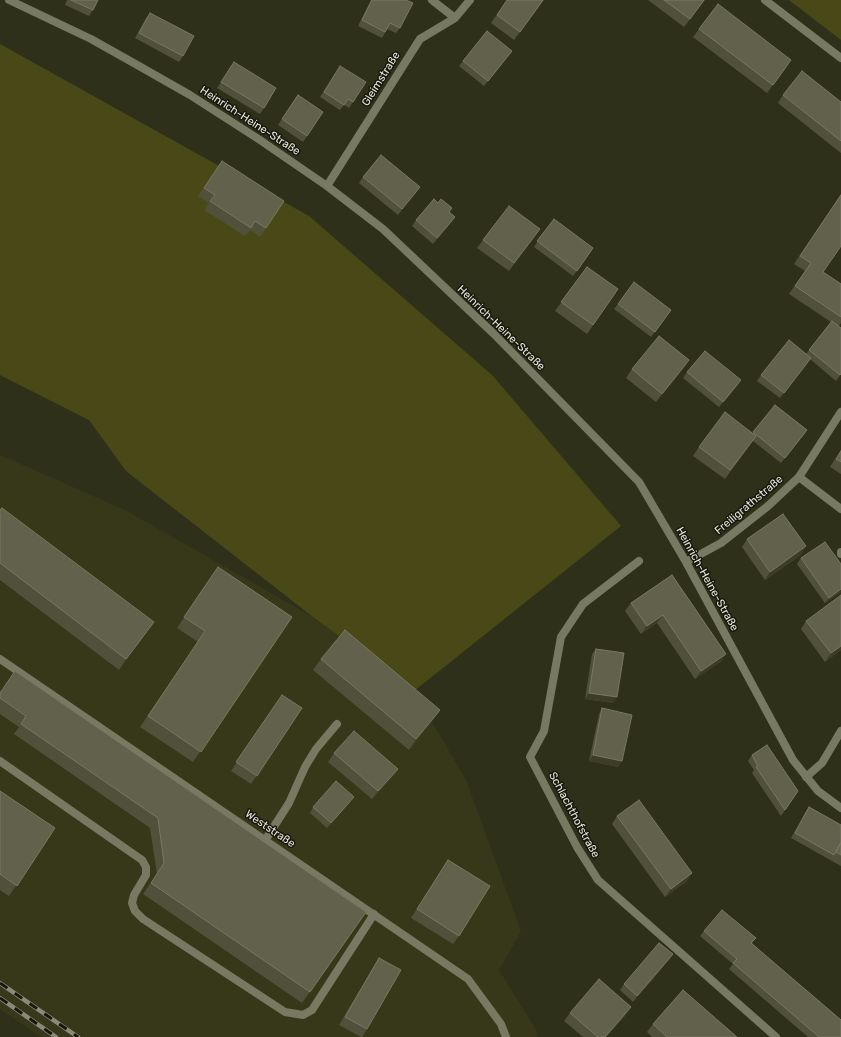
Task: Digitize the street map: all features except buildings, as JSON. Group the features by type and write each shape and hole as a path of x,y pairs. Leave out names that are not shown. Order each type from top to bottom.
{"street":[{"name":"Heinrich-Heine-Straße","path":"9,0 91,40 183,91 260,140 327,186 383,229 494,334 639,482 686,562 780,736 806,777 818,791 841,808"},
{"path":"432,0 455,18"},
{"name":"Gleimstraße","path":"327,186 420,38 455,18 470,0"},
{"path":"766,0 841,58"},
{"name":"Freiligrathstraße","path":"686,562 721,543 768,506 799,477 841,412"},
{"path":"799,477 841,509"},
{"name":"Schlachthofstraße","path":"639,562 583,604 561,637 544,731 530,757 577,847 598,880 776,1037"},
{"name":"Weststraße","path":"1,661 266,839 468,979 501,1024 506,1037"},
{"path":"266,839 289,803 316,749 337,724"},
{"path":"806,777 822,762 841,731"},
{"path":"0,761 142,860 146,867 146,875 134,895 132,903 135,911 143,919 285,1012 303,1015 312,1010 374,914"}],"shaded area":[{"path":"789,0 841,0 841,40"},
{"path":"0,44 309,216 492,375 621,526 414,691 313,617 126,471 89,420 0,375"},
{"path":"0,455 125,510 313,617 414,691 466,780 521,931 499,970 536,1030 537,1037 41,1037 0,1009"}],"railway":[{"path":"0,983 78,1037"},
{"path":"0,998 56,1037"}]}
